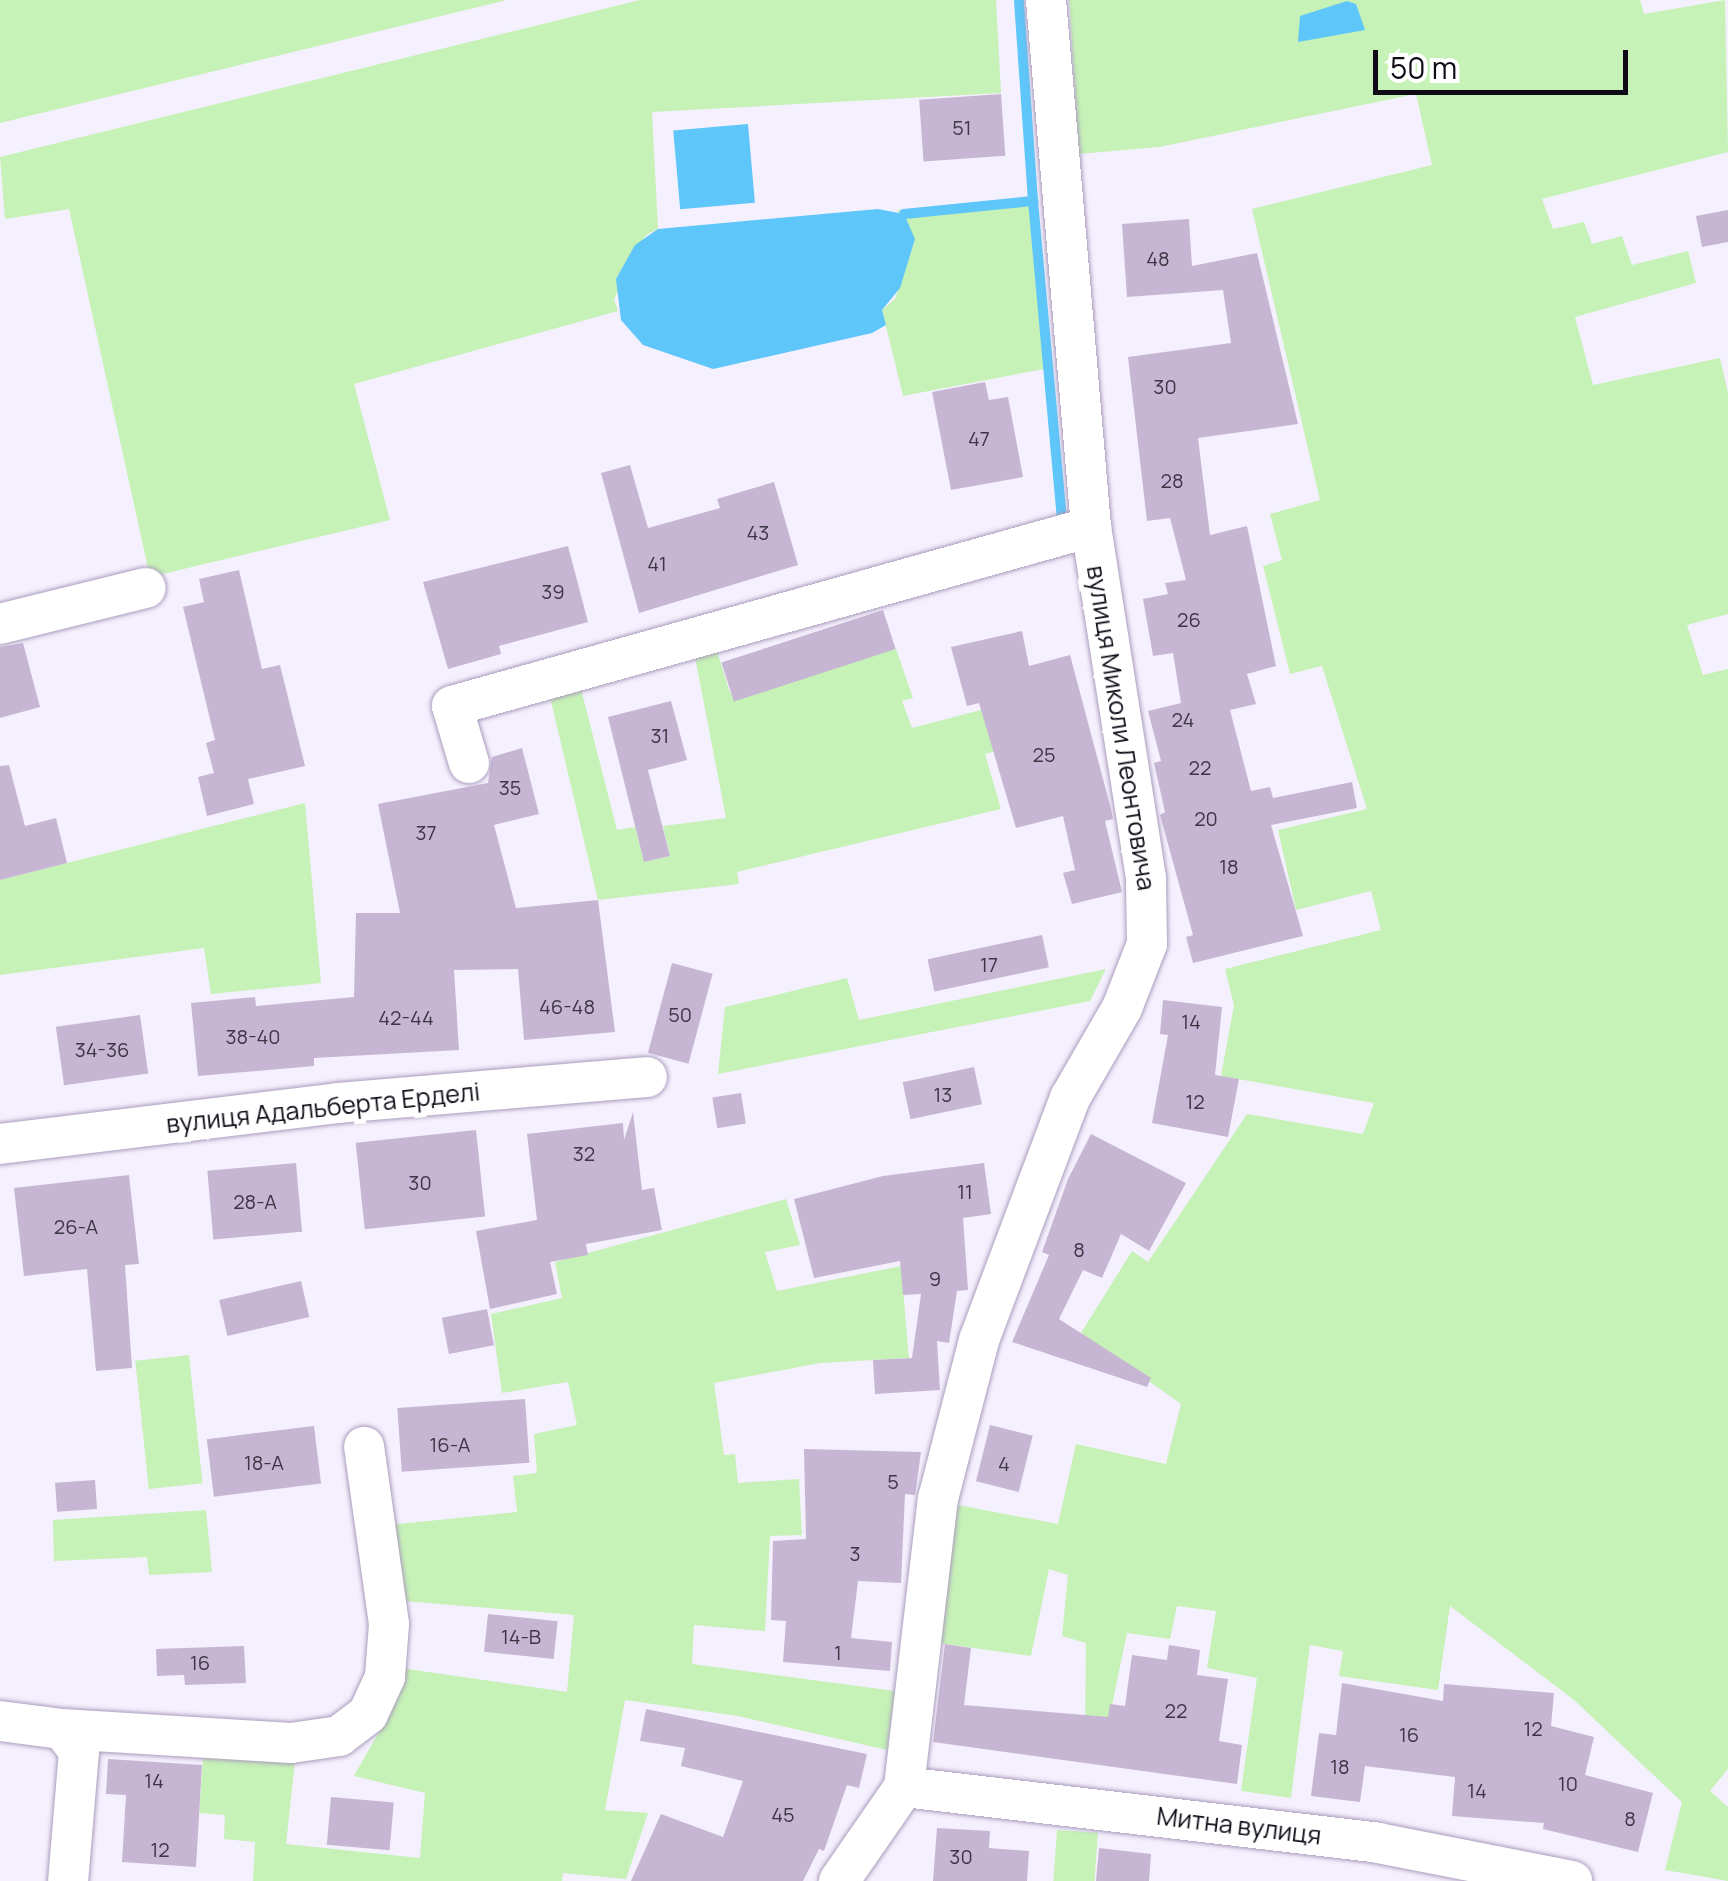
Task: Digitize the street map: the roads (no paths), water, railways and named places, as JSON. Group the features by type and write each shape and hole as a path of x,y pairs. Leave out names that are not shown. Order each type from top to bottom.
{"street":[{"name":"вулиця Миколи Леонтовича","path":"904,1787 938,1498 959,1408 1070,1098 1122,1008 1147,944 1146,878 1090,527 1046,0"},
{"name":"вулиця Миколи Леонтовича","path":"468,762 452,706 1090,527"},
{"path":"0,624 146,588"},
{"name":"вулиця Адальберта Ерделі","path":"0,1144 338,1103 647,1078"},
{"path":"0,1721 62,1729 292,1743 339,1736 368,1714 386,1677 389,1624 364,1447"},
{"path":"62,1729 80,1751 68,1881"},
{"path":"839,1881 904,1787"},
{"name":"Митна вулиця","path":"904,1787 1378,1843 1572,1881"}],"water":[{"path":"1347,1 1356,4 1365,30 1298,42 1300,16"},
{"path":"748,124 755,203 680,209 673,131"},
{"path":"878,209 904,214 915,239 900,288 882,310 886,325 872,333 713,369 643,345 621,320 616,279 635,245 658,229"}],"waterway":[{"path":"904,214 1033,201 1019,0"},
{"path":"1033,201 1062,517"}]}
